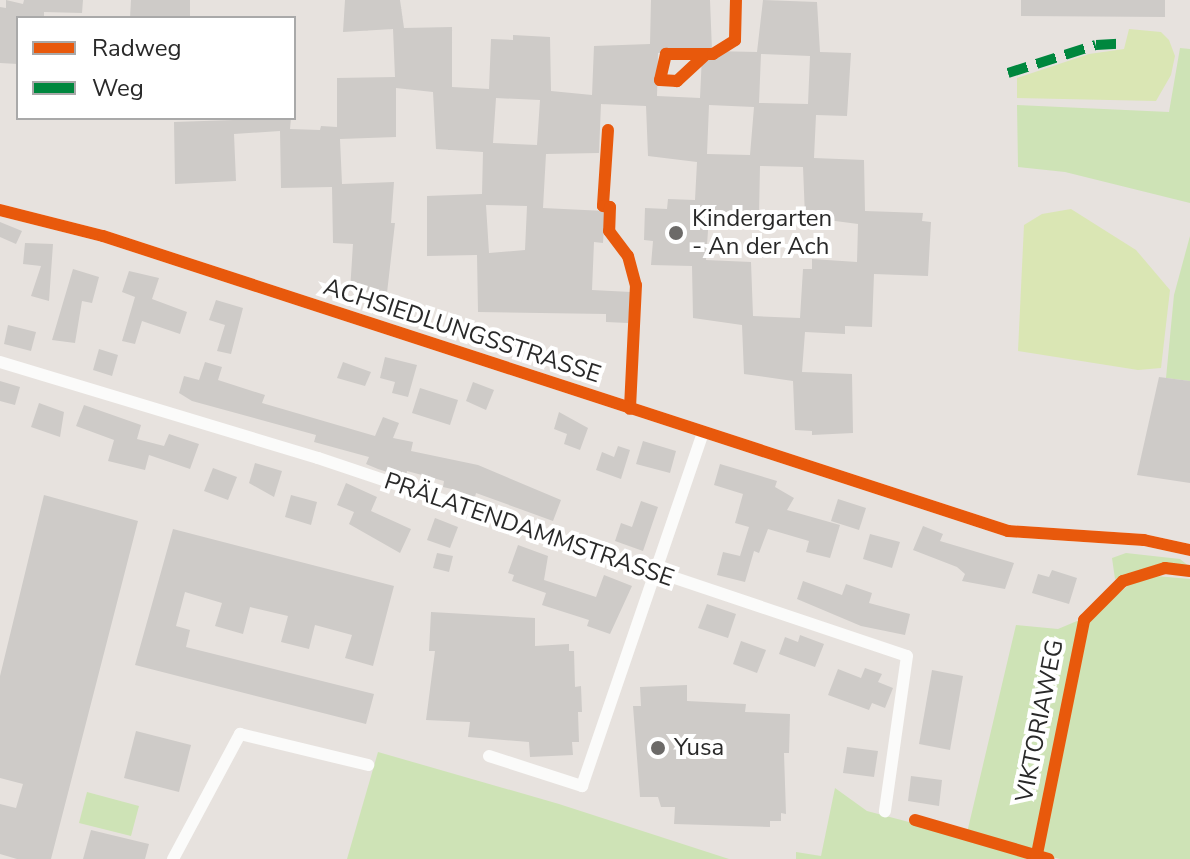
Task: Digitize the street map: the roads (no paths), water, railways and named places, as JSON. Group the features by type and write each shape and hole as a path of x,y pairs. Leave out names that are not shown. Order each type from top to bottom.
{"street":[{"name":"ACHSIEDLUNGSSTRASSE","path":"0,210 112,239 1027,536 1144,540 1190,550"},
{"name":"PRÄLATENDAMMSTRASSE","path":"0,362 40,371 318,458 655,575 907,656 885,811"},
{"path":"489,756 582,786 703,433"},
{"path":"173,859 240,734 368,765"}],"place":[{"name":"Kindergarten - An der Ach","path":"676,233"},
{"name":"Yusa","path":"658,748"}]}
